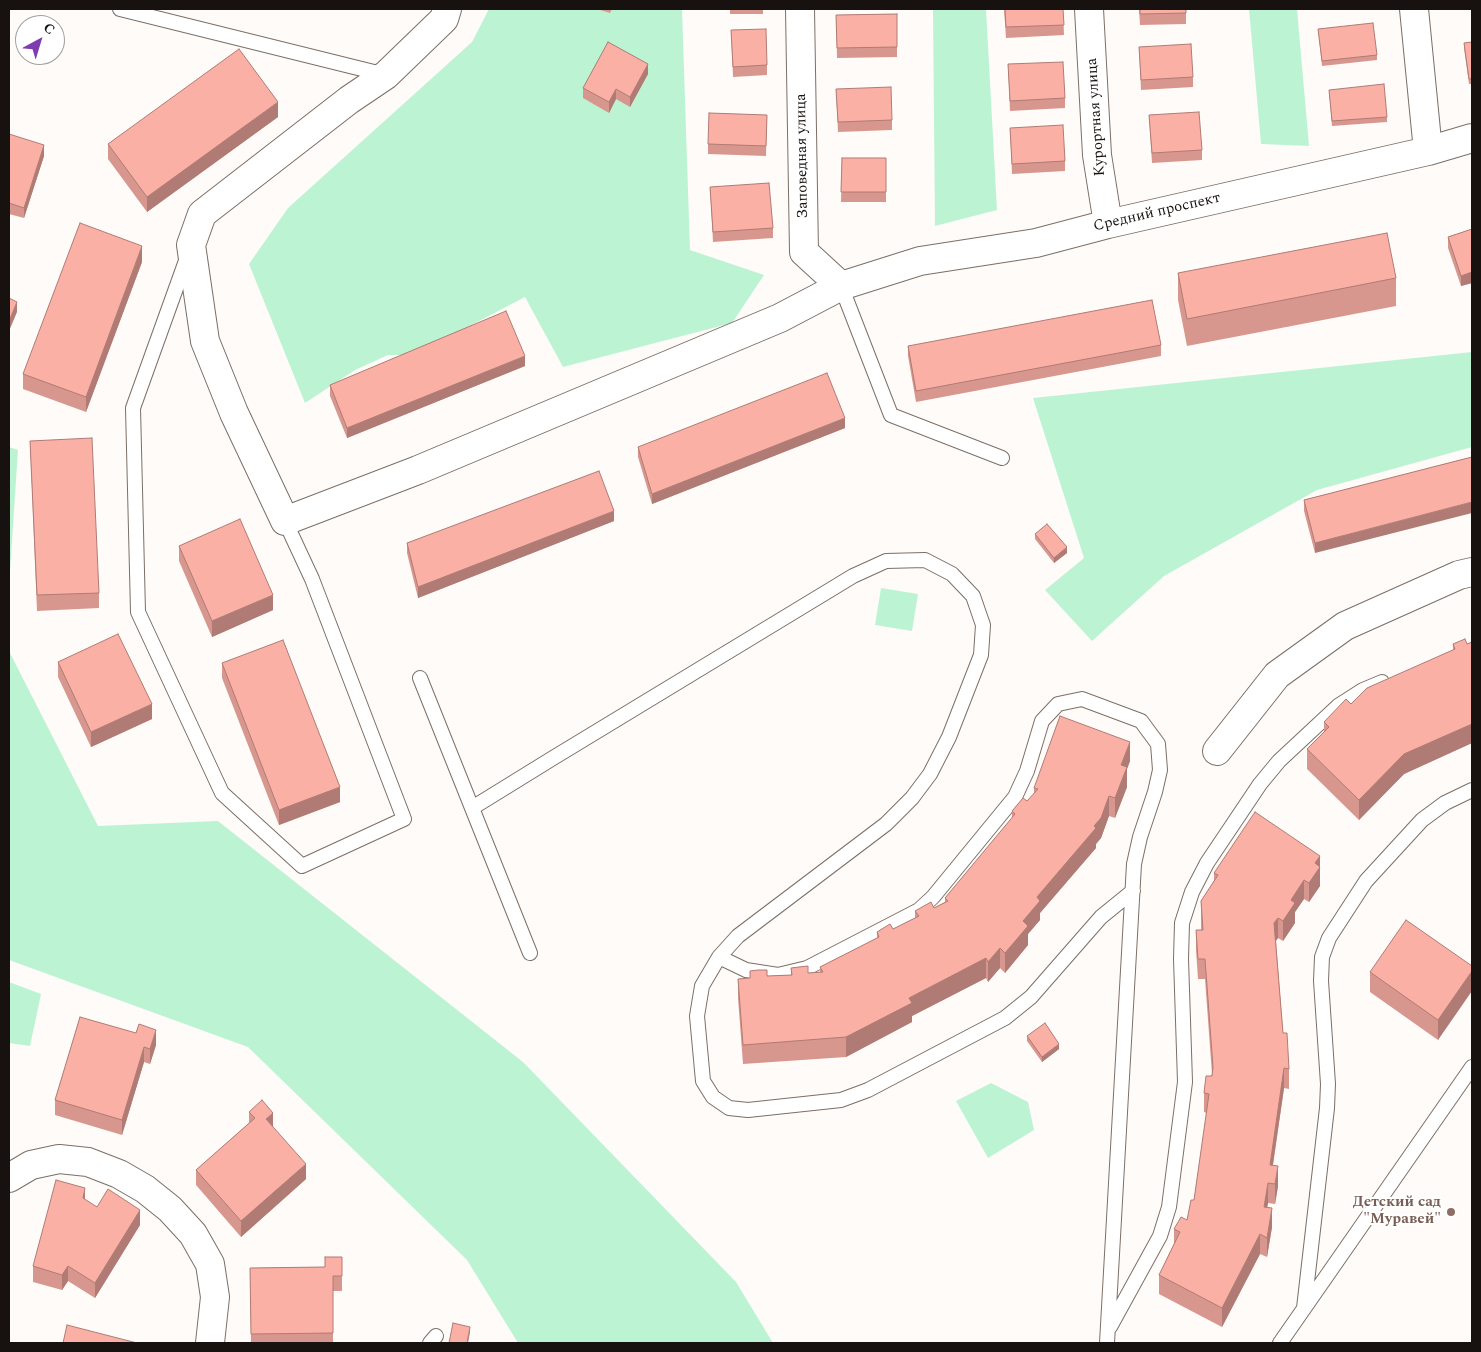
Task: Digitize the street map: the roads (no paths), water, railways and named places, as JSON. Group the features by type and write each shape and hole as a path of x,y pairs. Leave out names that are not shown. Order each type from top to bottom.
{"street":[{"path":"285,521 234,413 205,341 191,245 202,214 349,100 386,75 444,19 447,9"},
{"name":"Заповедная улица","path":"800,9 804,252 841,286"},
{"name":"Курортная улица","path":"1089,9 1097,154 1108,224"},
{"path":"1414,9 1428,151"},
{"name":"Средний проспект","path":"285,521 418,470 780,318 841,286 920,261 1036,243 1108,224 1428,151 1472,138"},
{"path":"1217,751 1277,675 1345,626 1459,575 1472,572"},
{"path":"9,1178 31,1165 59,1159 88,1162 119,1174 145,1189 170,1209 193,1234 210,1264 215,1298 210,1343"}],"lane":[{"path":"120,9 386,75"},
{"path":"191,245 133,408 138,612 222,793 302,866 404,819 312,579 285,521"},
{"path":"841,286 891,415 1002,458"},
{"path":"472,808 853,576 886,561 925,560 952,574 973,596 983,625 981,655 949,737 930,774 912,798 886,824 738,936 719,957 702,986 698,1016 704,1081 713,1097 729,1108 748,1110 841,1100 868,1090 1005,1018 1031,997 1101,918 1133,891"},
{"path":"420,678 530,953"},
{"path":"1107,1337 1160,1236 1170,1207 1185,1082 1181,959 1182,923 1192,892 1207,863 1255,791 1279,761 1338,706 1363,690 1390,678"},
{"path":"719,957 746,970 778,975 807,968 919,910 933,897 1015,797 1027,771 1042,721 1058,704 1082,700 1141,722 1158,744 1160,770 1134,864 1107,1337"},
{"path":"1304,1308 1327,1108 1328,1084 1321,980 1322,957 1329,938 1366,881 1422,820 1445,803 1472,790"},
{"path":"1280,1343 1472,1067"}],"place":[{"name":"Детский сад \"Муравей\"","path":"1451,1212"}]}
